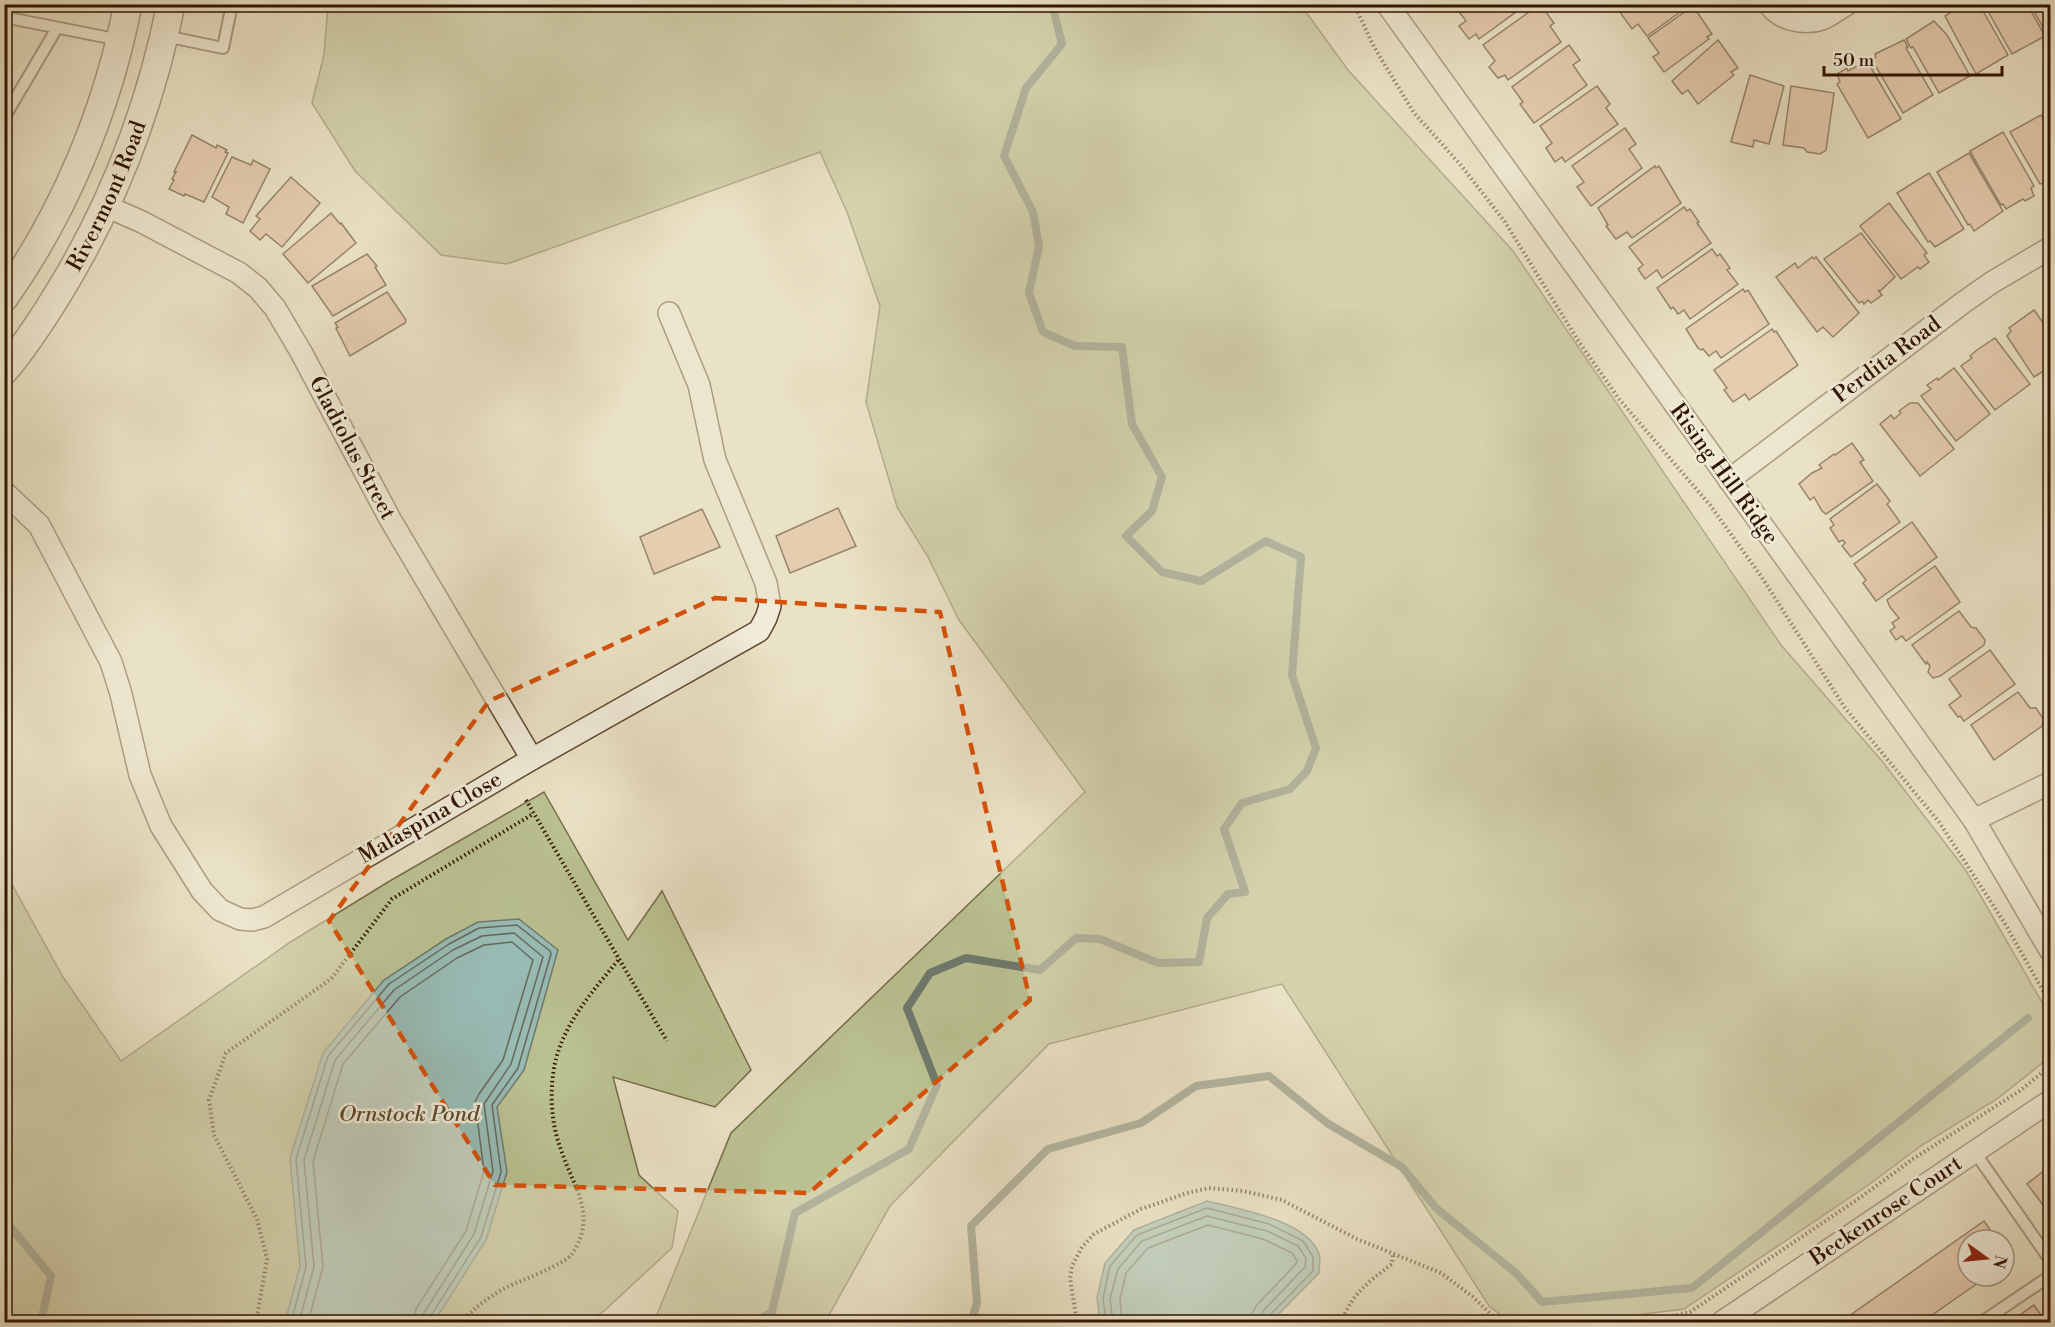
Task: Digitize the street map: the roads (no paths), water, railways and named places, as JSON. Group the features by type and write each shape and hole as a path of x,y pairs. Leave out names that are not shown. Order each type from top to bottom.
{"street":[{"name":"Rivermont Road","path":"4,298 45,230 75,169 104,96 128,4"},
{"name":"Rivermont Road","path":"4,371 49,309 106,206 132,146 153,81 171,4"},
{"name":"Rising Hill Ridge","path":"1387,4 1974,820 2050,950"},
{"path":"1769,4 1774,12 1793,20 1809,22 1823,19 1847,4"},
{"name":"Gladiolus Street","path":"106,206 164,232 239,273 258,288 275,308 390,519 532,759"},
{"name":"Perdita Road","path":"1729,480 1964,302 2050,248"},
{"name":"Malaspina Close","path":"4,492 29,514 42,531 111,662 140,775 162,826 202,891 220,910 240,919 252,920 264,917 532,759 759,631 770,606 766,583 719,469 699,385 669,313"},
{"path":"1974,820 2050,783"},
{"name":"Beckenrose Court","path":"1722,1323 2050,1101"}],"lane":[{"path":"165,36 224,48 232,4"},
{"path":"4,17 120,40"},
{"path":"4,118 57,28"},
{"path":"1974,1151 2050,1260"},
{"path":"1982,1323 2050,1276"}],"water":[{"path":"519,919 558,950 524,1070 497,1107 507,1172 486,1240 434,1322 285,1322 300,1266 290,1158 323,1053 384,980 446,939 478,922"},
{"path":"1207,1201 1253,1212 1301,1232 1312,1242 1319,1254 1319,1273 1271,1322 1100,1322 1097,1298 1105,1263 1134,1230"}],"waterway":[{"path":"754,1322 772,1312 795,1213 909,1149 937,1085 907,1008 930,973 966,958 1040,970 1076,938 1100,939 1158,963 1199,962 1207,918 1228,894 1245,892 1224,829 1242,803 1290,789 1307,771 1316,748 1292,675 1301,557 1266,541 1201,581 1162,572 1126,536 1152,511 1162,477 1132,424 1122,347 1075,346 1043,332 1029,293 1039,246 1033,212 1004,156 1026,88 1062,44 1052,4"},
{"path":"971,1322 977,1303 971,1226 1048,1149 1141,1123 1196,1086 1269,1076 1327,1123 1402,1167 1436,1208 1517,1274 1542,1302 1692,1288 2028,1018"},
{"path":"4,1219 51,1276 41,1322"}],"park label":[{"name":"Ornstock Pond","path":"409,1114"}]}
